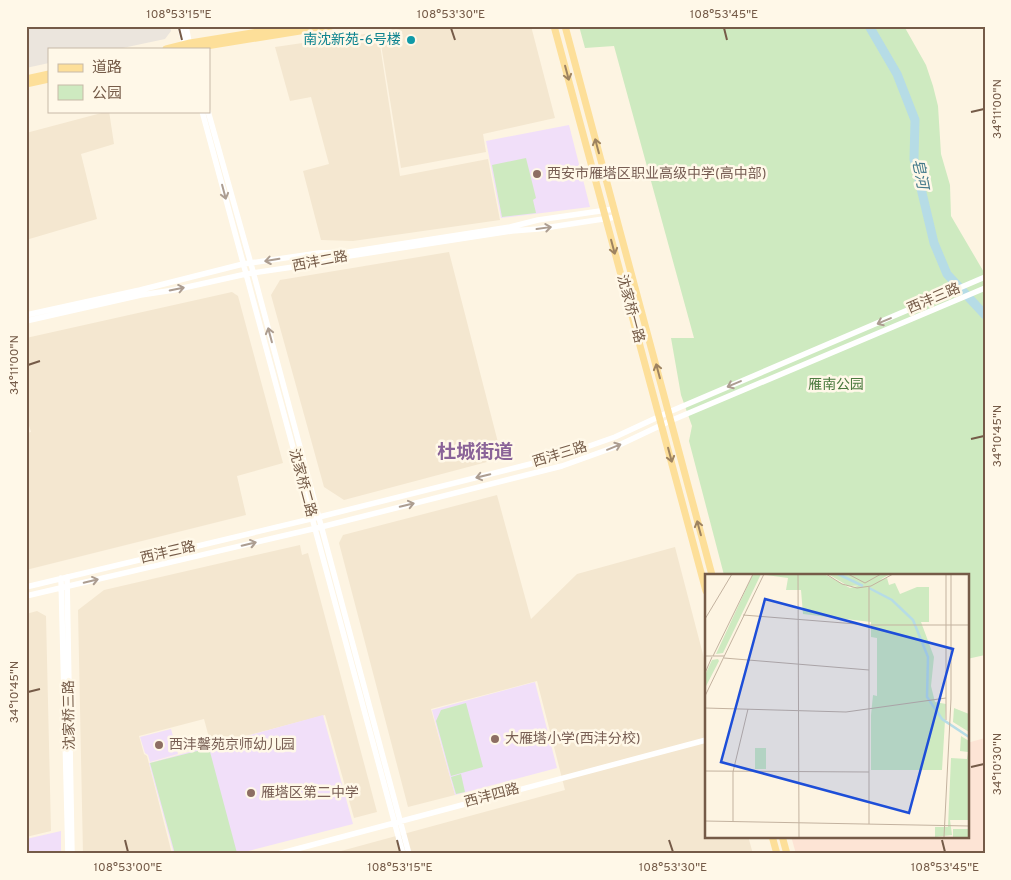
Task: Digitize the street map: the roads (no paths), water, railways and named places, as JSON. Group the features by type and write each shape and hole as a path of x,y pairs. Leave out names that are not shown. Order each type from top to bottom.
{"main road":[{"path":"188,47 296,26"},
{"path":"188,47 331,26"},
{"name":"沈家桥一路","path":"554,26 705,587"},
{"name":"沈家桥一路","path":"565,26 712,574"},
{"path":"26,79 48,74"},
{"path":"26,84 48,79"},
{"path":"773,838 777,854"},
{"path":"783,838 787,854"}],"street":[{"path":"180,26 188,47"},
{"path":"186,26 188,47"},
{"name":"沈家桥二路","path":"202,112 287,422 311,519 318,528"},
{"name":"沈家桥二路","path":"208,112 319,517 318,528 397,822 408,854"},
{"name":"西沣二路","path":"26,315 140,290 243,264 319,253 349,252 614,209"},
{"name":"西沣二路","path":"26,320 246,274 320,263 359,254 616,217"},
{"name":"西沣三路","path":"26,587 311,519 558,457 615,437 669,412 985,278"},
{"name":"西沣三路","path":"26,596 318,528 562,466 616,447 670,421 985,288"},
{"name":"沈家桥三路","path":"64,578 68,854"},
{"name":"沈家桥三路","path":"64,587 72,854"},
{"name":"西沣四路","path":"278,854 705,740"},
{"name":"沈家桥二路","path":"397,822 403,854"}],"waterway":[{"name":"皂河","path":"869,26 897,74 915,120 914,159 934,243 947,274 985,315"}],"place":[{"name":"南沈新苑-6号楼","path":"411,40"},
{"name":"西安市雁塔区职业高级中学(高中部)","path":"537,174"},
{"name":"大雁塔小学(西沣分校)","path":"495,739"},
{"name":"西沣馨苑京师幼儿园","path":"159,745"},
{"name":"雁塔区第二中学","path":"251,793"}],"district":[{"name":"杜城街道","path":"475,453"}],"park label":[{"name":"雁南公园","path":"836,385"}]}
